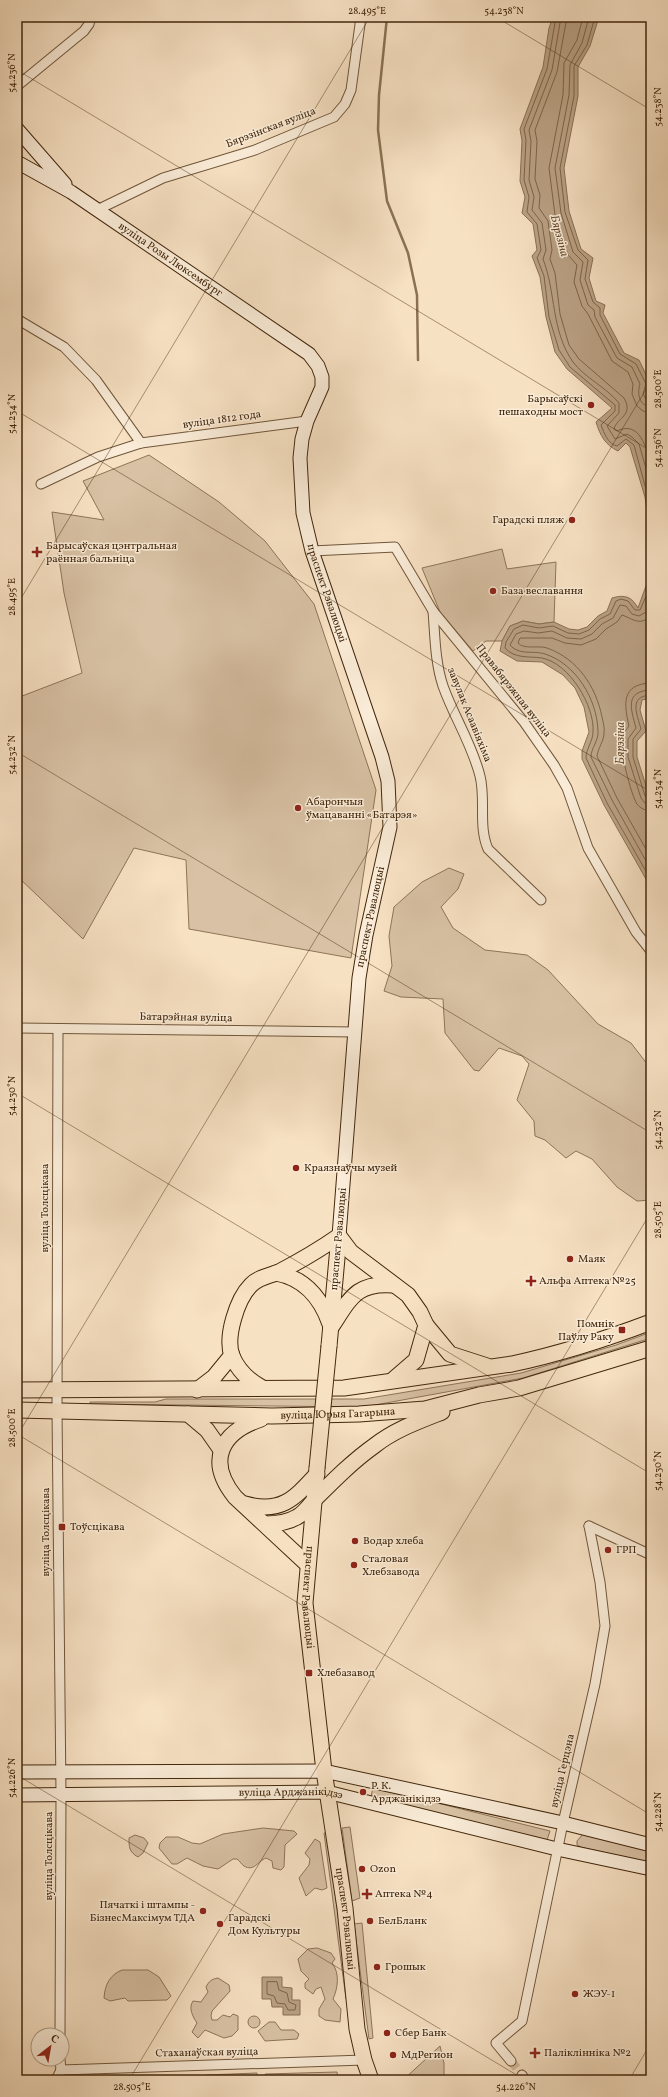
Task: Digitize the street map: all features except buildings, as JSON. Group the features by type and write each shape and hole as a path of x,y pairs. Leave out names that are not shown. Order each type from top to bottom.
{"main road":[{"path":"17,129 71,192"},
{"name":"вуліца Розы Люксембург","path":"17,162 71,192 309,354 318,366"},
{"name":"праспект Рэвалюцыі","path":"318,366 322,377 322,387 307,421 302,439 300,458 303,513 312,551 362,694 388,781 390,809 390,827 366,935 359,978 339,1236 305,1603 324,1771 345,1908 357,2030 364,2060 371,2080"},
{"path":"261,1387 245,1376 232,1355 231,1339 234,1317 239,1303 252,1284 260,1278 276,1273 319,1251 339,1236 351,1252 408,1295 426,1325 450,1354 491,1367"},
{"path":"276,1273 286,1275 308,1288 321,1302 331,1326"},
{"path":"331,1326 355,1293 374,1285 394,1285"},
{"path":"17,1390 197,1390 261,1387 344,1388 491,1367 539,1358 618,1334 651,1322"},
{"path":"393,1380 416,1360 426,1325"},
{"name":"вуліца Юрыя Гагарына","path":"17,1410 272,1416 359,1414 424,1409 480,1395 519,1388 651,1348"},
{"path":"197,1390 214,1377 232,1355"},
{"path":"265,1524 276,1524 296,1517 306,1511 314,1500 357,1459 387,1437 480,1395"},
{"path":"188,1414 207,1430 221,1450"},
{"path":"272,1416 248,1423 236,1430 221,1450 219,1463 227,1487 235,1497 245,1504 308,1564"},
{"path":"245,1504 267,1508 282,1505 298,1494 317,1471"},
{"name":"вуліца Арджанікідзэ","path":"17,1772 324,1771 563,1823 651,1845"},
{"name":"вуліца Арджанікідзэ","path":"17,1794 327,1792 558,1849 651,1869"}],"street":[{"path":"17,86 84,31 89,24 91,17"},
{"name":"Бярэзінская вуліца","path":"97,210 163,178 255,150 334,117 345,104 351,90 361,17"},
{"path":"17,319 64,347 96,380 141,443"},
{"name":"вуліца 1812 года","path":"41,484 98,457 141,443 307,421"},
{"name":"Правабярэжная вуліца","path":"312,551 395,547 433,611 524,722 554,765 567,788 588,848 636,932 651,951"},
{"name":"завулак Асаавіяхіма","path":"433,611 437,665 443,687 471,746 481,778 483,838 488,848 541,900"},
{"name":"Батарэйная вуліца","path":"17,1028 355,1032"},
{"name":"вуліца Толсцікава","path":"58,1029 57,1410 61,1794 60,2027"},
{"name":"вуліца Герцэна","path":"511,2061 496,2043 522,2020 563,1823 595,1684 605,1626 600,1582 589,1526 643,1553 651,1555"},
{"name":"Стаханаўская вуліца","path":"61,2070 364,2060"},
{"path":"56,2080 61,2070 61,2067"}],"shaded area":[{"path":"149,455 219,502 265,541 314,604 376,790 351,958 189,929 186,860 134,848 83,939 17,876 17,698 82,673 64,593 52,512 104,520 83,481"},
{"name":"База веславання","path":"502,549 507,569 556,562 554,622 539,624 523,621 510,626 502,641 486,641 473,651 440,612 422,568"},
{"path":"449,868 464,874 458,889 441,907 453,928 485,950 527,955 548,970 598,1024 631,1043 651,1069 651,1200 637,1201 617,1187 592,1159 576,1151 566,1158 545,1140 535,1136 534,1121 517,1100 529,1064 522,1056 499,1048 479,1071 474,1070 445,1033 443,999 401,997 384,991 392,966 389,936 394,907 422,882"},
{"path":"651,1332 651,1338 523,1378 364,1407 90,1404 90,1402 155,1402 166,1399 364,1399 521,1373 616,1345"},
{"path":"373,1787 550,1831 547,1840 371,1797"},
{"path":"350,1827 360,1898 352,1901 342,1828"},
{"path":"263,1828 294,1831 297,1834 285,1845 284,1867 281,1870 273,1868 272,1861 266,1858 251,1868 247,1868 237,1859 233,1859 218,1869 203,1866 187,1858 177,1864 172,1864 159,1848 160,1843 166,1837 178,1837 192,1843 200,1844 223,1834"},
{"path":"327,1832 349,1999 346,1999 324,1833"},
{"path":"583,1834 651,1851 651,1864 581,1847 577,1845 577,1841"},
{"path":"135,1835 144,1838 148,1843 143,1853 138,1857 129,1847 129,1838"},
{"path":"315,1839 320,1842 327,1888 322,1890 315,1888 306,1896 299,1878 309,1865 310,1859 305,1853"},
{"path":"362,1923 373,2038 369,2039 354,1924"},
{"path":"317,1948 331,1953 335,1959 332,1963 335,1967 337,1981 333,1999 341,2009 340,2022 325,2020 319,2016 319,2009 325,1999 321,1987 316,1989 313,1994 305,1988 305,1983 309,1979 301,1971 298,1959 308,1949"},
{"path":"122,1970 148,1970 159,1977 171,1996 167,2000 128,2001 125,1998 110,2001 104,1998 107,1984 111,1977"},
{"path":"218,1978 229,1985 230,1991 212,2011 212,2020 217,2020 223,2015 230,2017 233,2014 238,2016 238,2030 232,2036 224,2038 205,2030 198,2038 192,2032 197,2023 191,2007 193,2001 201,2002 208,1992 206,1987 208,1983"},
{"path":"252,2016 256,2016 260,2022 256,2028 252,2028 248,2024 248,2020"},
{"path":"269,2022 275,2022 281,2030 294,2030 299,2034 297,2039 265,2041 258,2031"},
{"path":"440,2046 444,2063 444,2080 403,2080"},
{"path":"337,2072 338,2080 267,2080 265,2074"},
{"path":"74,2073 92,2073 99,2080 71,2080"},
{"path":"257,2073 257,2080 206,2080 206,2075"},
{"path":"113,2076 178,2076 181,2080 105,2079"}],"water":[{"name":"Бярэзіна","path":"553,17 599,17 590,46 578,67 578,96 564,168 569,211 581,249 593,258 589,278 596,301 605,305 603,313 624,353 639,360 651,385 647,392 651,401 651,540 645,497 630,447 626,443 618,451 613,449 606,443 596,422 612,408 567,369 555,352 546,317 540,277 532,256 537,250 533,224 522,213 525,197 520,181 522,141 520,129 543,67 549,28"},
{"name":"Бярэзіна","path":"651,572 651,698 642,700 640,710 646,731 637,741 637,757 651,802 651,888 604,805 582,759 582,751 589,732 584,707 575,688 563,675 542,662 517,661 500,651 502,641 510,626 523,621 539,624 554,622 569,629 578,630 587,627 598,616 607,611 612,598 621,596 628,597 638,608"},
{"path":"262,1977 282,1977 282,1987 292,1988 292,2000 300,2000 300,2015 283,2015 283,2007 272,2007 271,1999 262,1999"}],"waterway":[{"path":"387,17 379,95 378,130 387,201 408,253 417,295 418,360"}],"tunnel":[{"path":"511,2061 522,2075"}],"place":[{"name":"Барысаўскі пешаходны мост","path":"591,405"},
{"name":"Гарадскі пляж","path":"572,520"},
{"name":"Барысаўская цэнтральная раённая бальніца","path":"37,552"},
{"name":"База веславання","path":"493,591"},
{"name":"Абарончыя ўмацаванні «Батарэя»","path":"298,808"},
{"name":"Краязнаўчы музей","path":"296,1168"},
{"name":"Маяк","path":"570,1259"},
{"name":"Альфа Аптека №25","path":"531,1281"},
{"name":"Помнік Паўлу Раку","path":"622,1330"},
{"name":"Тоўсцікава","path":"62,1527"},
{"name":"Водар хлеба","path":"355,1541"},
{"name":"ГРП","path":"608,1550"},
{"name":"Сталовая Хлебзавода","path":"354,1565"},
{"name":"Хлебазавод","path":"309,1673"},
{"name":"Р. К. Арджанікідзэ","path":"363,1792"},
{"name":"Ozon","path":"362,1869"},
{"name":"Аптека №4","path":"367,1894"},
{"name":"Пячаткі і штампы - БізнесМаксімум ТДА","path":"203,1911"},
{"name":"БелБланк","path":"370,1921"},
{"name":"Гарадскі Дом Культуры","path":"220,1924"},
{"name":"Грошык","path":"377,1967"},
{"name":"ЖЭУ-1","path":"575,1994"},
{"name":"Сбер Банк","path":"387,2033"},
{"name":"Паліклінніка №2","path":"535,2053"},
{"name":"МдРегион","path":"393,2055"}]}
